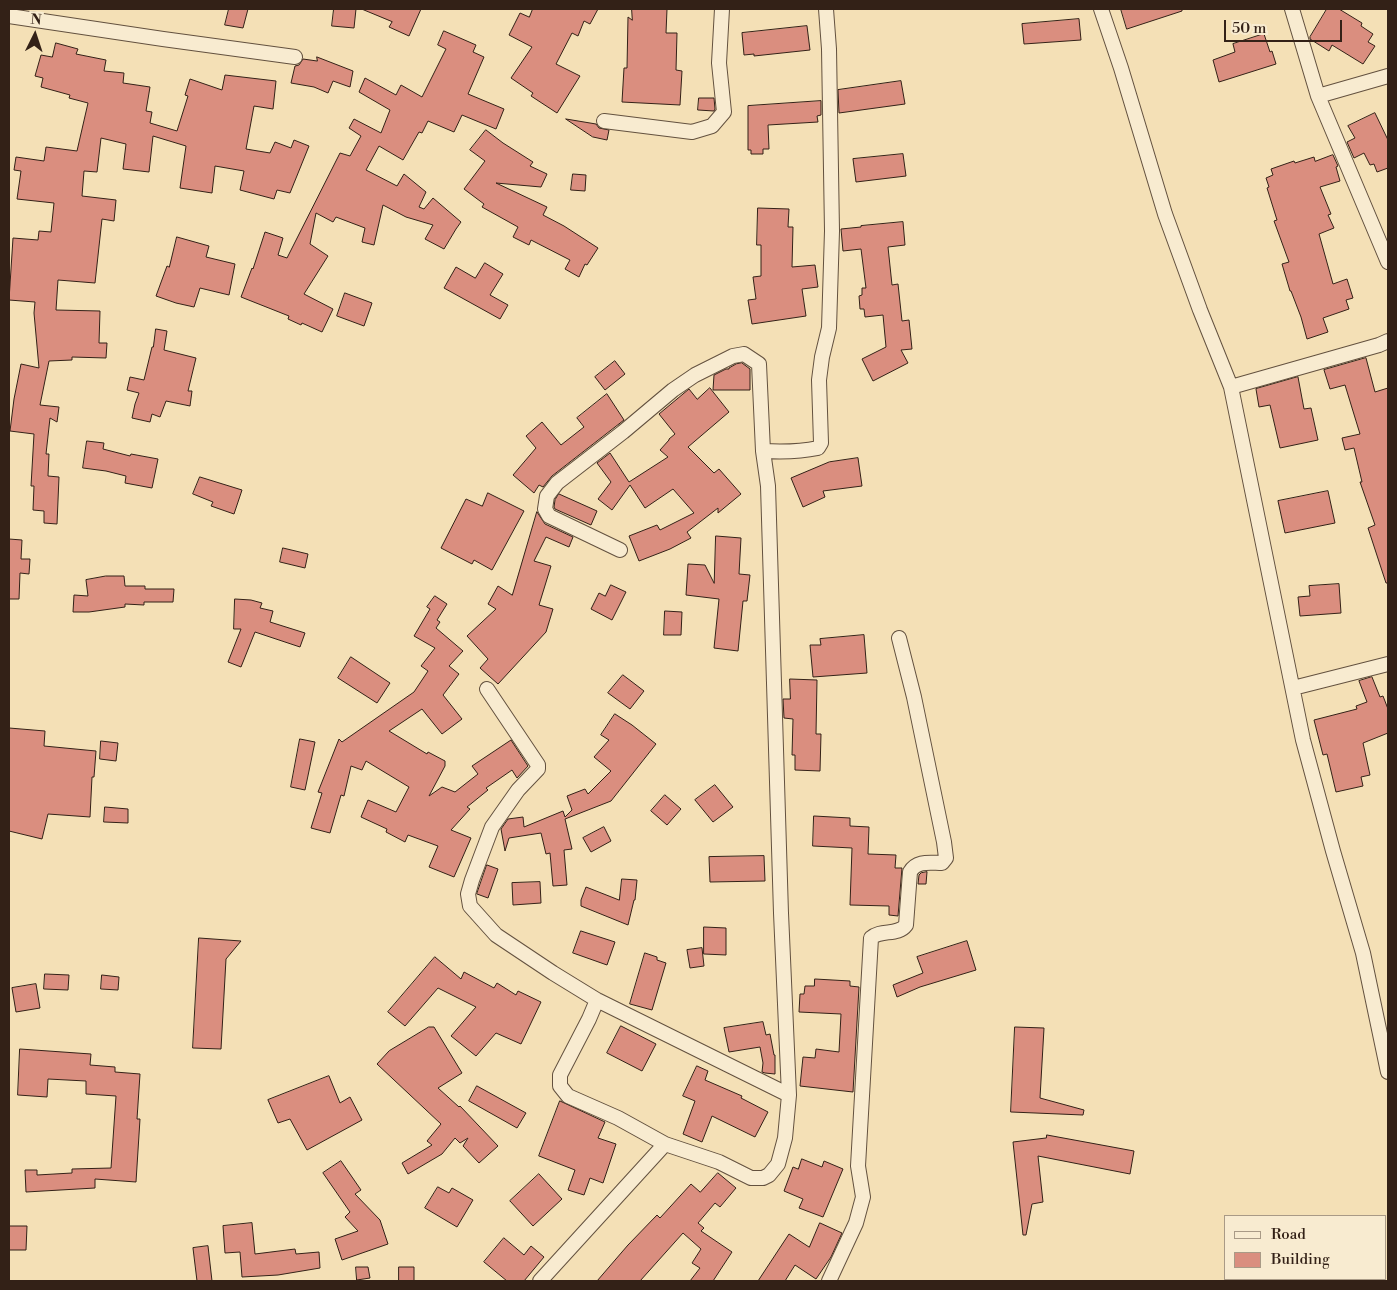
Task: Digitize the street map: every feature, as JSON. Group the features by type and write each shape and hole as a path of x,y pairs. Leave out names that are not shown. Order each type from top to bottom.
{"street":[{"path":"604,121 692,132 712,126 724,112 719,63 722,9"},
{"path":"763,450 784,452 811,450 818,448 821,442 819,380 822,356 829,328 832,231 829,49 826,9"},
{"path":"1101,9 1121,68 1165,214 1200,310 1231,386 1302,740 1363,953 1388,1072"},
{"path":"1292,9 1318,96 1388,262"},
{"path":"9,16 295,57"},
{"path":"1318,96 1388,76"},
{"path":"1231,386 1388,341"},
{"path":"597,1000 560,1075 560,1086 568,1096 618,1118 665,1144 720,1162 751,1178 763,1178 769,1174 778,1164 785,1138 790,1095 781,913 768,486 763,450 759,364 756,361 744,354 733,356 695,375 673,390 557,484 547,496 545,508 550,516 620,550"},
{"path":"829,1281 856,1222 863,1197 858,1166 870,938 876,934 896,932 903,929 906,925 910,872 914,865 942,863 946,858 914,697 899,638"},
{"path":"1293,688 1388,664"},
{"path":"486,689 538,765 538,769 518,790 492,827 468,894 470,906 496,935 552,973 597,1000 790,1095"},
{"path":"540,1281 665,1144"}],"building":[{"path":"229,9 248,9 243,28 225,25"},
{"path":"334,9 356,9 354,28 332,26"},
{"path":"362,9 421,9 409,36 389,27 392,22"},
{"path":"533,9 598,9 590,24 584,21 578,36 572,33 556,64 580,76 557,113 531,96 533,93 511,78 532,47 509,35 520,13 529,17"},
{"path":"632,9 667,9 666,33 677,33 676,70 682,71 680,105 622,102 624,68 627,68 628,17 632,20"},
{"path":"1121,9 1182,9 1182,11 1127,29"},
{"path":"1327,9 1339,9 1362,23 1361,26 1373,34 1368,42 1375,46 1363,64 1332,45 1329,51 1310,39"},
{"path":"1079,19 1081,40 1024,44 1022,24"},
{"path":"807,26 810,50 754,56 754,54 744,55 742,33"},
{"path":"444,31 476,45 473,52 484,57 468,94 504,109 496,129 462,115 454,132 428,121 422,133 419,132 403,160 379,146 366,170 397,186 404,174 426,192 419,207 424,209 433,198 461,222 444,249 425,239 433,225 406,217 383,205 374,245 362,242 365,228 336,217 333,222 316,213 310,244 328,256 304,294 333,309 322,332 302,323 301,325 288,319 289,316 241,297 253,269 265,232 283,238 278,255 287,258 340,153 350,156 361,136 349,128 354,119 381,133 390,110 359,92 365,78 396,95 401,85 422,97 446,49 438,45"},
{"path":"1264,34 1276,64 1219,82 1213,60 1235,52 1233,44"},
{"path":"56,43 78,49 76,54 106,60 104,71 124,73 123,83 150,87 146,111 152,112 150,123 177,131 188,96 185,95 190,79 222,90 225,75 276,81 273,109 254,106 246,149 270,153 275,142 291,148 294,140 309,146 290,193 277,190 274,199 240,190 244,171 215,166 212,193 180,188 186,146 153,136 149,172 123,169 126,144 101,138 97,172 84,171 82,196 116,200 114,221 102,219 95,283 58,280 56,310 100,311 99,343 107,343 106,358 72,357 72,360 49,361 40,405 59,407 57,422 50,418 46,454 49,454 48,476 59,477 57,524 44,523 44,511 33,510 34,486 31,486 34,434 10,431 21,364 39,368 34,313 35,302 9,300 13,238 38,240 39,231 51,232 54,203 17,199 21,171 14,170 16,157 44,161 46,147 77,151 88,103 69,98 70,95 41,87 43,78 35,76 41,55 52,57"},
{"path":"317,57 353,71 350,87 333,81 328,93 314,87 291,83 295,66 299,65 303,59 317,61"},
{"path":"901,81 905,104 839,113 838,90"},
{"path":"699,98 714,98 714,111 698,110"},
{"path":"821,101 821,115 817,116 818,122 768,125 769,149 763,149 763,154 751,154 751,150 748,150 748,106"},
{"path":"1375,113 1388,140 1388,168 1377,172 1374,164 1370,165 1364,153 1354,158 1347,142 1355,138 1348,126"},
{"path":"566,119 596,124 599,128 609,130 607,140 593,137"},
{"path":"486,130 533,162 530,166 547,174 541,187 496,183 547,207 543,215 598,248 587,265 585,264 579,277 565,269 570,260 531,240 529,245 513,237 518,227 482,207 484,204 464,189 485,161 470,150"},
{"path":"903,154 906,176 856,182 853,159"},
{"path":"1333,155 1338,166 1336,167 1340,181 1320,187 1331,214 1328,215 1334,228 1319,234 1333,284 1347,279 1353,298 1346,300 1349,309 1323,318 1328,332 1307,339 1282,264 1289,262 1274,221 1277,220 1267,188 1269,187 1266,178 1273,175 1271,169 1294,161 1295,163 1314,157 1315,161"},
{"path":"573,174 586,175 585,191 571,190"},
{"path":"758,208 789,209 788,227 793,227 792,267 815,265 818,287 802,289 806,316 752,324 748,300 756,299 753,277 761,276 761,245 757,245"},
{"path":"903,222 905,245 888,247 892,285 898,284 902,321 909,320 912,349 901,350 908,363 873,381 862,359 886,347 883,315 865,317 864,309 860,309 859,296 862,295 862,288 866,288 861,249 843,251 841,229"},
{"path":"177,237 209,246 206,257 235,264 229,295 200,288 194,307 156,296 167,266 169,267"},
{"path":"485,263 503,274 490,295 508,305 500,319 444,288 456,267 475,278"},
{"path":"345,293 372,303 364,326 337,316"},
{"path":"156,329 167,331 164,350 196,358 188,391 192,391 190,406 166,401 160,417 152,414 150,422 132,418 139,393 127,390 130,377 144,380"},
{"path":"1366,358 1375,392 1388,388 1388,583 1386,583 1368,528 1375,525 1360,482 1362,482 1354,448 1345,450 1342,438 1360,434 1345,385 1330,389 1324,370"},
{"path":"615,361 625,374 605,390 595,377"},
{"path":"742,363 750,369 750,390 713,390 714,375"},
{"path":"1298,377 1304,409 1311,408 1318,440 1280,448 1270,405 1259,407 1256,389"},
{"path":"710,388 729,412 688,447 714,473 719,469 741,494 718,513 718,508 687,532 691,538 670,549 639,561 629,536 657,525 660,530 694,513 673,489 645,508 630,485 612,510 598,499 611,482 597,463 610,453 629,482 668,457 660,450 675,434 659,414 689,389 697,399"},
{"path":"607,394 624,420 552,476 543,487 539,485 534,493 513,475 536,448 526,436 542,422 561,445 584,427 577,418"},
{"path":"87,441 104,443 103,449 130,456 131,454 158,459 152,488 125,483 126,476 83,468"},
{"path":"858,458 862,486 823,491 825,497 803,507 791,478 829,462"},
{"path":"200,477 242,490 234,514 211,506 213,502 193,494"},
{"path":"1328,491 1335,523 1285,533 1278,501"},
{"path":"488,493 524,511 492,570 474,560 472,564 441,548 466,499 482,506"},
{"path":"559,494 597,511 591,525 555,509 555,500"},
{"path":"537,512 545,524 573,537 569,547 546,537 534,561 551,566 539,605 553,609 546,632 498,684 480,668 488,659 467,636 496,609 488,604 498,586 512,595"},
{"path":"716,536 741,538 739,574 750,575 747,601 743,601 738,651 714,648 719,599 686,595 688,564 705,565 714,583"},
{"path":"9,539 22,540 21,559 30,559 29,574 20,573 19,599 9,599"},
{"path":"283,548 308,554 305,568 280,562"},
{"path":"106,576 124,576 125,586 145,586 145,589 174,589 173,602 144,602 144,605 125,604 125,607 89,612 73,612 74,595 88,596 86,580"},
{"path":"1339,584 1341,613 1300,616 1298,597 1310,596 1309,586"},
{"path":"611,585 626,592 612,620 591,609 599,593 605,596"},
{"path":"435,596 447,604 437,620 440,622 436,628 463,651 449,666 459,674 443,695 462,719 442,734 422,709 389,731 427,754 428,752 445,761 445,766 429,796 442,787 455,792 478,774 472,766 511,740 528,766 517,778 512,770 486,788 488,790 467,807 470,809 451,830 471,838 454,877 429,867 438,846 408,835 405,842 386,832 387,829 361,817 368,800 396,812 409,787 366,761 362,770 351,766 344,796 341,795 330,833 311,828 322,793 318,792 339,739 342,742 414,692 428,671 421,666 435,648 414,636 430,609 427,607"},
{"path":"235,599 262,603 260,608 273,611 270,622 305,633 300,647 255,632 241,667 228,662 241,629 234,629"},
{"path":"665,611 682,612 681,635 664,635"},
{"path":"864,635 867,673 813,677 810,645 821,645 820,639"},
{"path":"351,657 390,683 377,703 338,678"},
{"path":"623,675 644,691 630,709 608,693"},
{"path":"1372,677 1380,697 1383,696 1388,709 1388,733 1363,743 1370,775 1361,777 1363,786 1336,792 1327,754 1323,755 1314,720 1357,709 1356,706 1367,702 1359,681"},
{"path":"790,679 817,680 816,734 821,734 820,771 795,770 795,755 792,755 793,719 784,718 783,699 790,699"},
{"path":"615,714 656,744 611,801 565,819 572,849 564,850 567,885 553,886 550,853 546,854 541,833 509,838 505,851 501,829 508,819 523,817 524,827 563,811 565,817 572,810 567,796 585,789 588,794 611,771 594,757 609,740 601,735"},
{"path":"9,728 45,731 44,746 96,751 94,777 92,777 90,817 48,814 42,839 9,831"},
{"path":"300,739 315,742 305,790 291,787"},
{"path":"101,741 118,743 116,761 100,759"},
{"path":"715,785 733,807 713,822 695,800"},
{"path":"665,795 681,809 667,825 651,811"},
{"path":"105,807 128,809 128,823 104,822"},
{"path":"814,816 850,818 850,826 869,827 868,854 896,855 895,868 902,868 898,916 889,915 889,906 850,905 852,848 813,846"},
{"path":"604,827 611,841 591,852 583,838"},
{"path":"764,856 765,881 710,882 709,857"},
{"path":"487,865 498,869 488,898 477,894"},
{"path":"927,872 926,884 918,884 919,875"},
{"path":"622,879 637,880 635,900 628,925 581,906 581,900 586,887 619,900"},
{"path":"540,882 541,903 513,905 512,883"},
{"path":"704,927 726,928 726,955 704,954"},
{"path":"581,931 615,942 607,965 573,953"},
{"path":"199,938 241,941 226,959 221,1049 193,1048"},
{"path":"967,941 976,970 920,987 897,997 893,985 923,973 917,957"},
{"path":"702,948 704,966 690,968 687,950"},
{"path":"645,953 657,957 657,960 666,963 652,1010 630,1004"},
{"path":"435,957 461,979 464,972 494,988 497,983 516,995 518,991 541,1002 521,1044 496,1033 476,1056 451,1036 476,1007 438,988 405,1026 388,1012"},
{"path":"45,974 69,975 68,990 44,989"},
{"path":"102,975 119,977 118,990 101,989"},
{"path":"815,979 850,981 850,986 859,987 853,1092 800,1086 803,1057 815,1058 816,1049 839,1052 841,1014 799,1012 800,994 804,994 805,986 814,986"},
{"path":"36,984 40,1008 16,1012 12,988"},
{"path":"763,1022 766,1035 770,1034 775,1055 775,1074 762,1072 763,1063 760,1047 729,1052 724,1028"},
{"path":"621,1026 656,1044 642,1071 607,1053"},
{"path":"429,1027 434,1027 462,1073 438,1088 460,1106 498,1146 479,1163 463,1146 468,1138 460,1143 455,1138 442,1154 408,1174 402,1163 432,1145 427,1141 441,1124 377,1064 389,1051"},
{"path":"1015,1027 1044,1028 1040,1098 1084,1110 1083,1115 1011,1112"},
{"path":"20,1049 91,1054 90,1065 115,1067 115,1072 140,1074 137,1119 140,1119 136,1182 95,1179 95,1188 26,1192 25,1170 37,1170 37,1175 72,1173 72,1169 111,1168 116,1096 86,1094 86,1081 48,1079 47,1097 18,1095"},
{"path":"697,1066 708,1071 705,1080 742,1096 741,1098 768,1112 755,1137 712,1116 702,1142 683,1134 695,1101 683,1096"},
{"path":"329,1076 340,1103 350,1097 362,1120 307,1150 290,1119 278,1123 268,1100"},
{"path":"477,1086 526,1113 517,1128 469,1101"},
{"path":"560,1101 605,1122 598,1138 616,1144 603,1183 590,1178 584,1195 568,1190 575,1170 539,1156"},
{"path":"1047,1135 1134,1151 1130,1174 1038,1156 1043,1202 1032,1204 1026,1235 1023,1235 1013,1142 1046,1138"},
{"path":"802,1159 822,1167 824,1161 843,1169 823,1217 799,1208 803,1199 784,1191 793,1167 798,1169"},
{"path":"341,1161 361,1190 355,1194 380,1220 388,1244 342,1260 335,1239 358,1231 345,1217 350,1212 323,1173"},
{"path":"718,1173 736,1188 720,1207 715,1203 698,1223 704,1228 701,1231 732,1252 713,1281 690,1281 700,1268 692,1263 701,1249 683,1233 640,1281 597,1281 657,1215 660,1218 691,1184 700,1192"},
{"path":"539,1174 562,1199 533,1226 510,1201"},
{"path":"438,1187 449,1193 452,1188 473,1200 457,1227 425,1208"},
{"path":"252,1223 255,1254 295,1249 296,1254 319,1252 320,1268 278,1275 242,1277 240,1252 225,1253 223,1226"},
{"path":"820,1223 842,1233 831,1257 816,1279 795,1265 785,1281 758,1281 789,1234 809,1247"},
{"path":"9,1226 27,1226 26,1250 9,1250"},
{"path":"504,1238 524,1255 531,1246 544,1257 524,1281 507,1281 484,1262"},
{"path":"208,1246 212,1281 197,1281 193,1248"},
{"path":"356,1267 368,1267 370,1278 357,1280"},
{"path":"399,1267 414,1267 414,1281 399,1281"}]}
